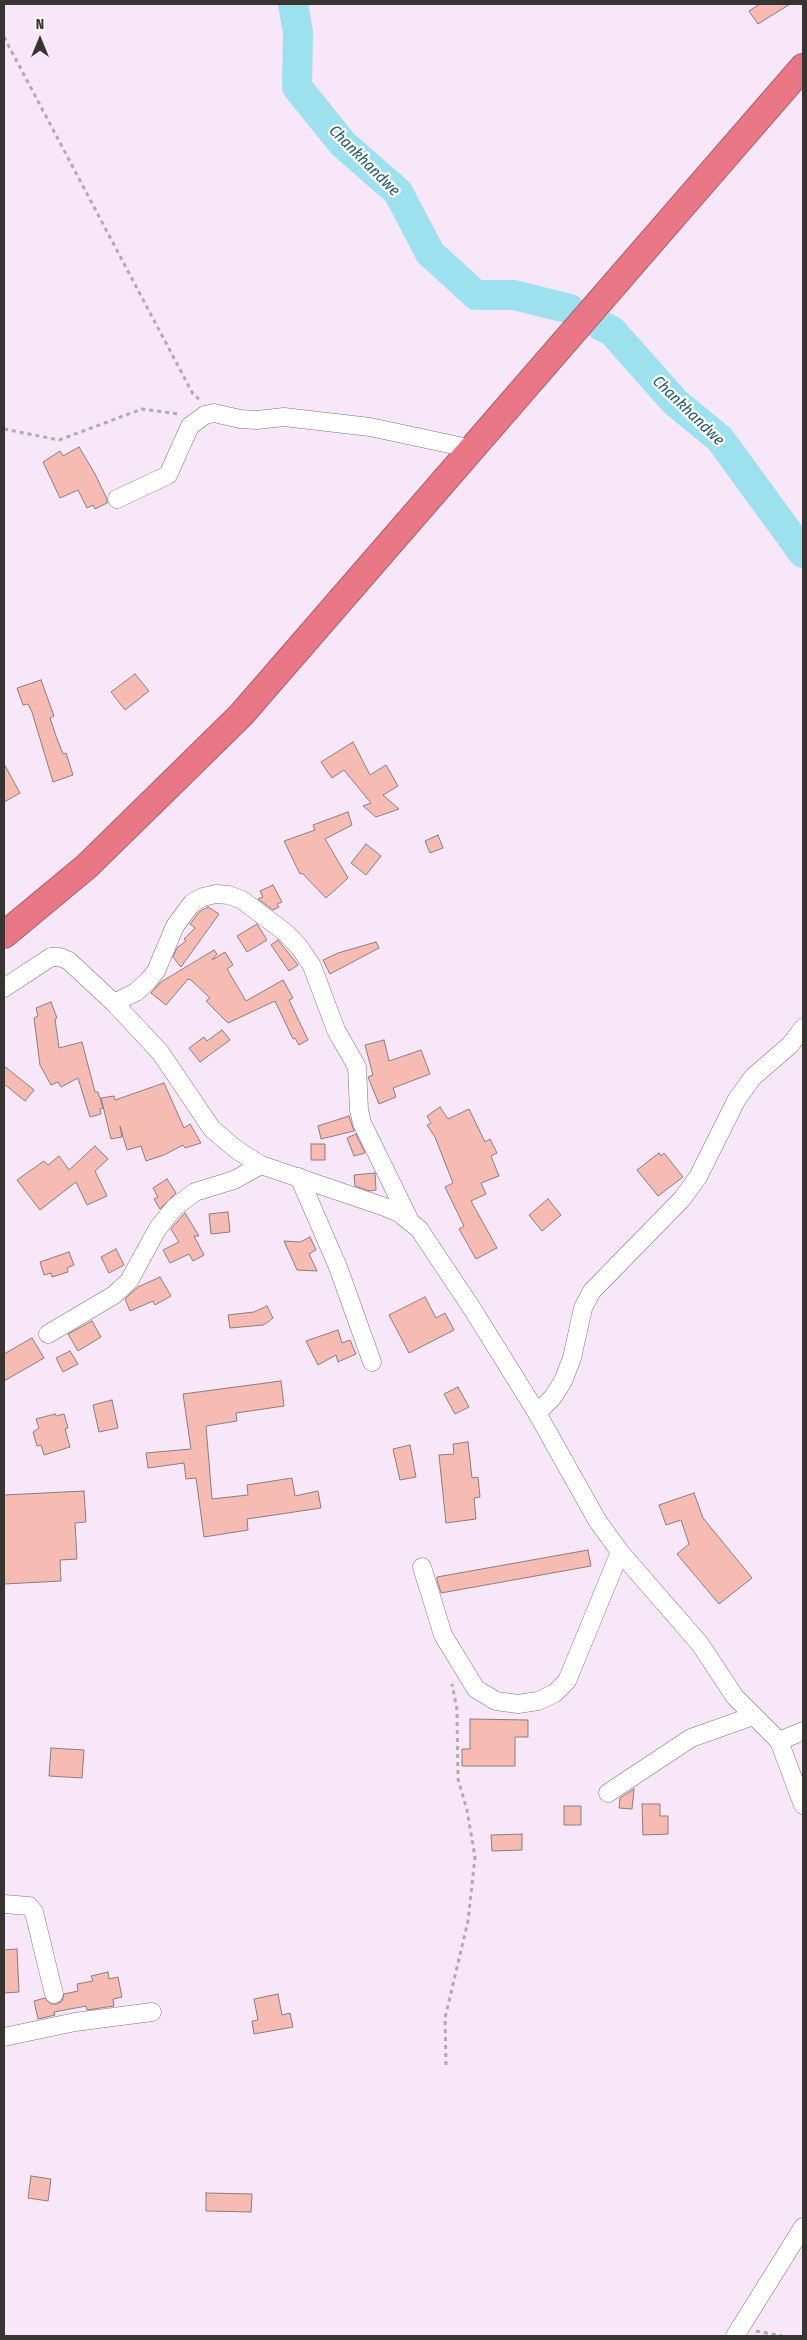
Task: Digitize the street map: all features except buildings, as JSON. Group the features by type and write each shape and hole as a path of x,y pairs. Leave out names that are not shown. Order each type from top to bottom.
{"highway":[{"path":"8,925 87,866 241,715 803,67"}],"street":[{"path":"117,499 168,475 174,466 185,434 190,426 205,415 224,414 240,419 284,417 370,427 473,449"},
{"path":"114,1003 136,992 148,982 156,971 175,926 192,903 203,897 216,894 229,895 242,900 286,933 300,948 312,966 336,1030 357,1067 359,1110 362,1124 411,1222"},
{"path":"4,988 43,961 51,958 69,961 114,1003 160,1052 212,1129 237,1150 261,1164 385,1207 411,1222 428,1238 537,1413 584,1501 620,1552 700,1644 735,1698 778,1741 803,1805"},
{"path":"537,1413 553,1397 563,1380 572,1358 583,1308 592,1291 682,1199 698,1177 737,1099 754,1077 790,1045 803,1028"},
{"path":"48,1334 114,1295 128,1281 158,1228 175,1207 195,1192 234,1180 261,1164"},
{"path":"299,1177 338,1266 372,1362"},
{"path":"422,1567 443,1635 476,1688 496,1701 518,1704 538,1701 555,1693 567,1681 620,1552"},
{"path":"608,1793 679,1745 753,1716"},
{"path":"778,1741 803,1731"},
{"path":"4,1904 29,1906 34,1912 54,1994"},
{"path":"4,2037 75,2022 152,2012"},
{"path":"738,2332 803,2227"}],"path":[{"path":"4,37 193,394 206,405 224,414"},
{"path":"4,429 59,440 142,410 205,415"},
{"path":"446,2065 445,2018 468,1921 475,1857 469,1819 458,1779 457,1710 451,1682"},
{"path":"738,2332 782,2336"}],"shaded area":[{"path":"4,4 803,4 803,2336 4,2336"}],"waterway":[{"name":"Chankhandwe","path":"293,4 298,32 297,87 343,144 398,192 430,253 476,295 514,295 570,309"},
{"name":"Chankhandwe","path":"600,325 612,331 675,402 720,439 803,553"}]}
